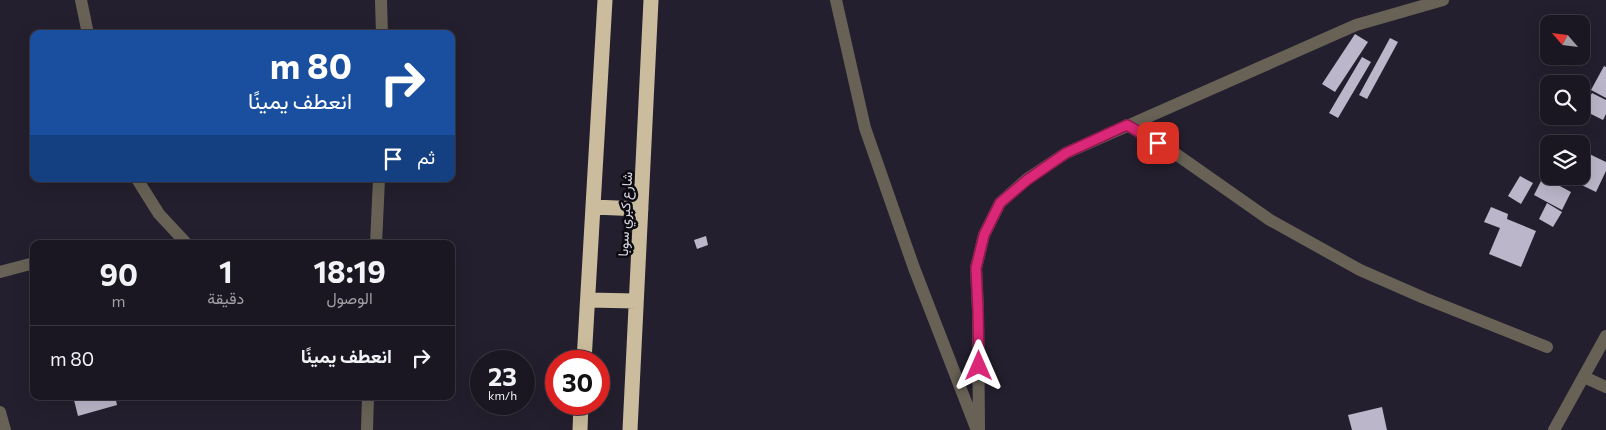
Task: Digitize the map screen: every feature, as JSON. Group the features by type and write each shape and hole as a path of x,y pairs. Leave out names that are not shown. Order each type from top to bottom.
{"highway":[{"path":"585,350 605,0"},
{"name":"شارع كبري سوبا","path":"630,430 651,0"},
{"path":"593,207 641,209"},
{"path":"588,300 636,301"},
{"path":"580,430 581,415"}],"street":[{"path":"81,0 87,30"},
{"path":"381,0 382,30"},
{"path":"836,0 865,128 911,260 978,430"},
{"path":"978,430 976,268 984,235 1000,203 1027,180 1066,153 1127,125 1356,25 1443,0"},
{"path":"1127,125 1180,157 1270,220 1344,262 1424,298 1546,347"},
{"path":"139,182 159,214 183,240"},
{"path":"376,240 379,182"},
{"path":"0,272 30,264"},
{"path":"1554,430 1606,336"},
{"path":"1584,376 1606,387"},
{"path":"367,430 368,400"},
{"path":"0,412 5,430"}],"building":[{"path":"1355,34 1368,42 1335,92 1322,84"},
{"path":"1390,38 1398,42 1367,99 1359,95"},
{"path":"1362,57 1371,62 1338,118 1329,113"},
{"path":"1604,66 1606,67 1606,98 1591,90"},
{"path":"1592,93 1606,100 1606,114 1603,120 1590,114 1590,97"},
{"path":"1590,154 1606,162 1606,171 1596,192 1582,185 1590,185"},
{"path":"1520,176 1533,183 1521,204 1508,196"},
{"path":"1540,183 1540,185 1558,185 1571,192 1562,210 1534,195"},
{"path":"1547,203 1562,212 1553,227 1539,219"},
{"path":"1491,207 1508,214 1507,219 1536,231 1521,267 1489,254 1500,228 1484,222"},
{"path":"706,236 708,245 697,249 694,240"},
{"path":"74,400 116,400 117,405 78,416"},
{"path":"1382,407 1387,430 1352,430 1348,415"}],"route":[{"path":"979,366 976,268 984,235 1000,203 1027,180 1066,153 1127,125 1158,143"}]}
